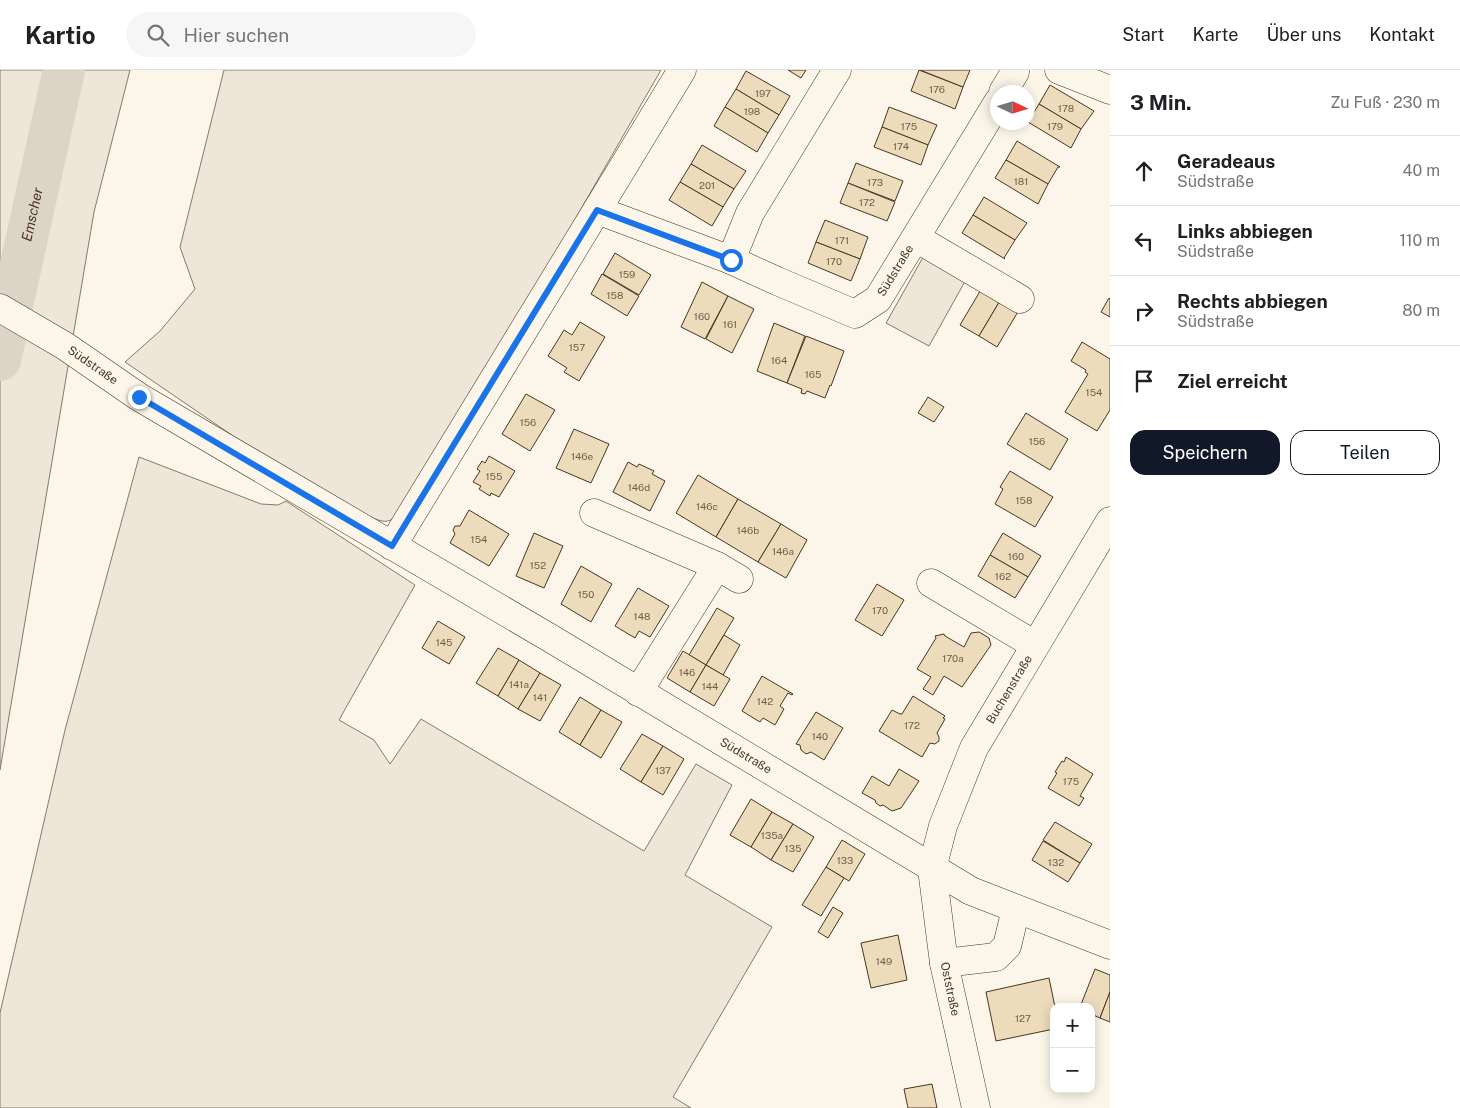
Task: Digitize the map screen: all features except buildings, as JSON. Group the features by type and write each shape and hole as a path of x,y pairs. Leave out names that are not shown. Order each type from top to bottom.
{"street":[{"path":"392,546 682,70"},
{"path":"731,260 750,213 837,70"},
{"path":"1007,85 1015,70"},
{"path":"1060,70 1110,90"},
{"name":"Südstraße","path":"597,210 731,260 855,314 878,299 990,115"},
{"path":"916,238 1020,300"},
{"name":"Südstraße","path":"0,308 65,346 139,397 638,692 971,892 1110,945"},
{"path":"594,513 728,573 638,692"},
{"name":"Buchenstraße","path":"932,868 943,826 974,748 1110,521"},
{"path":"931,583 1035,645"},
{"name":"Oststraße","path":"932,868 944,963 976,1108"},
{"path":"944,963 996,957 1007,946 1016,909"}],"shaded area":[{"path":"0,70 130,70 94,212 0,770"},
{"path":"224,70 661,70 406,513 390,520 383,521 366,515 236,438 125,362 160,331 195,289 180,247"},
{"path":"926,252 968,276 929,346 886,323"},
{"path":"139,457 261,504 278,505 286,501 415,585 339,720 374,740 390,764 421,719 644,851 696,764 732,785 685,875 772,927 673,1097 691,1108 0,1108 0,1013 65,730"}],"waterway":[{"name":"Emscher","path":"0,360 64,70"}],"route":[{"path":"139,397 392,546 597,210 731,260"}]}
